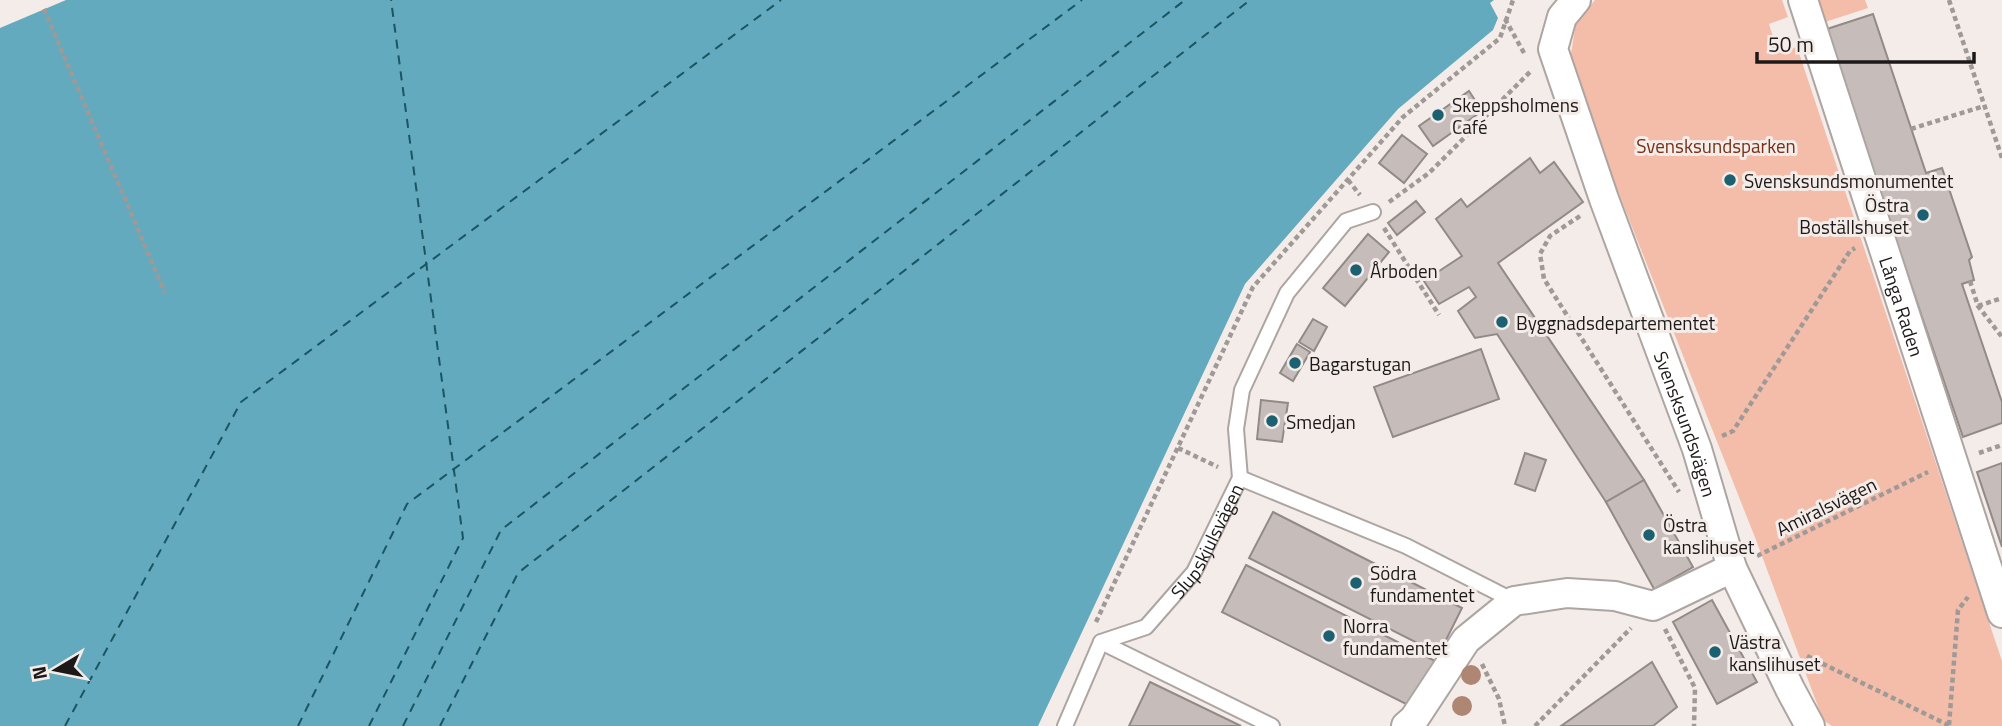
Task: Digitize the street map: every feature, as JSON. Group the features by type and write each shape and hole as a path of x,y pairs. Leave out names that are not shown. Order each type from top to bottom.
{"street":[{"name":"Svensksundsvägen","path":"1576,0 1562,17 1553,49 1604,199 1697,449 1732,568 1810,726"},
{"name":"Långa Raden","path":"1803,0 1998,601"},
{"path":"1406,726 1414,719 1466,640 1514,601 1567,593 1615,596 1653,606 1732,568"}],"lane":[{"path":"1240,478 1236,429 1242,390 1287,293 1346,221 1374,212"},
{"name":"Slupskjulsvägen","path":"1101,642 1146,627 1194,572 1240,478 1406,546 1514,601"},
{"path":"1065,726 1101,642 1272,726"}],"path":[{"path":"1949,0 2002,158"},
{"path":"44,9 164,293"},
{"path":"1374,212 1429,173 1533,69 1505,19"},
{"path":"1911,130 1984,106"},
{"path":"1604,199 1550,236 1540,254 1544,279 1686,502"},
{"path":"1385,230 1439,315"},
{"path":"1697,449 1733,431 1850,251 1879,235"},
{"path":"1970,281 1979,306 2002,337"},
{"path":"1979,306 2002,298"},
{"path":"1178,448 1240,478"},
{"name":"Amiralsvägen","path":"1732,568 1933,470"},
{"path":"1769,645 1811,657 1949,726 1958,610 1969,596 1998,601"},
{"path":"1535,726 1653,606 1695,688 1695,726"},
{"path":"1466,640 1493,685 1505,726"}],"green space":[{"name":"Svensksundsparken","path":"1595,0 1782,0 1788,17 1769,24 1778,53 1797,47 2002,661 2002,726 1832,726 1823,720 1756,540 1617,189 1581,87 1571,54 1576,22"},
{"path":"1812,0 1865,0 1868,8 1819,24"}],"water":[{"path":"66,0 1494,0 1490,3 1498,18 1493,30 1398,109 1245,284 1038,726 0,726 0,28"}],"building":[{"name":"Östra Boställshuset","path":"1873,14 1926,173 1942,168 1972,257 1969,260 1974,280 1962,284 2002,402 2002,423 1963,437 1824,30"},
{"path":"1469,91 1482,111 1433,146 1419,126"},
{"path":"1402,135 1427,154 1404,183 1379,163"},
{"name":"Byggnadsdepartementet","path":"1530,158 1540,173 1554,162 1583,202 1498,263 1644,480 1606,502 1497,334 1475,338 1458,311 1476,297 1469,287 1439,304 1424,281 1462,256 1436,219 1461,199 1467,207"},
{"path":"1416,201 1425,212 1397,235 1388,223"},
{"name":"Årboden","path":"1368,234 1389,252 1345,306 1323,288"},
{"path":"1313,319 1327,327 1314,351 1299,342"},
{"name":"Bagarstugan","path":"1297,344 1310,352 1293,381 1280,373"},
{"path":"1481,349 1499,399 1393,437 1374,387"},
{"name":"Smedjan","path":"1261,400 1288,403 1282,442 1257,439"},
{"path":"1525,453 1546,460 1535,491 1515,484"},
{"path":"2002,463 2002,547 1977,472"},
{"name":"Östra kanslihuset","path":"1644,480 1693,567 1654,589 1606,502"},
{"name":"Södra fundamentet","path":"1273,512 1462,608 1439,654 1249,558"},
{"name":"Norra fundamentet","path":"1246,565 1435,661 1412,707 1222,612"},
{"name":"Västra kanslihuset","path":"1712,600 1757,682 1717,704 1673,622"},
{"path":"1652,662 1677,707 1653,726 1561,726"},
{"path":"1150,682 1241,726 1129,726"}],"ferry route":[{"path":"369,726 463,538 391,0"},
{"path":"65,726 241,402 781,0"},
{"path":"298,726 407,504 1082,0"},
{"path":"403,726 501,530 1185,0"},
{"path":"440,726 518,573 1250,0"}],"place":[{"name":"Skeppsholmens Café","path":"1438,115"},
{"name":"Svensksundsmonumentet","path":"1730,180"},
{"name":"Östra Boställshuset","path":"1923,215"},
{"name":"Årboden","path":"1356,270"},
{"name":"Byggnadsdepartementet","path":"1502,322"},
{"name":"Bagarstugan","path":"1295,363"},
{"name":"Smedjan","path":"1272,421"},
{"name":"Östra kanslihuset","path":"1649,535"},
{"name":"Södra fundamentet","path":"1356,583"},
{"name":"Norra fundamentet","path":"1329,636"},
{"name":"Västra kanslihuset","path":"1715,652"}]}
